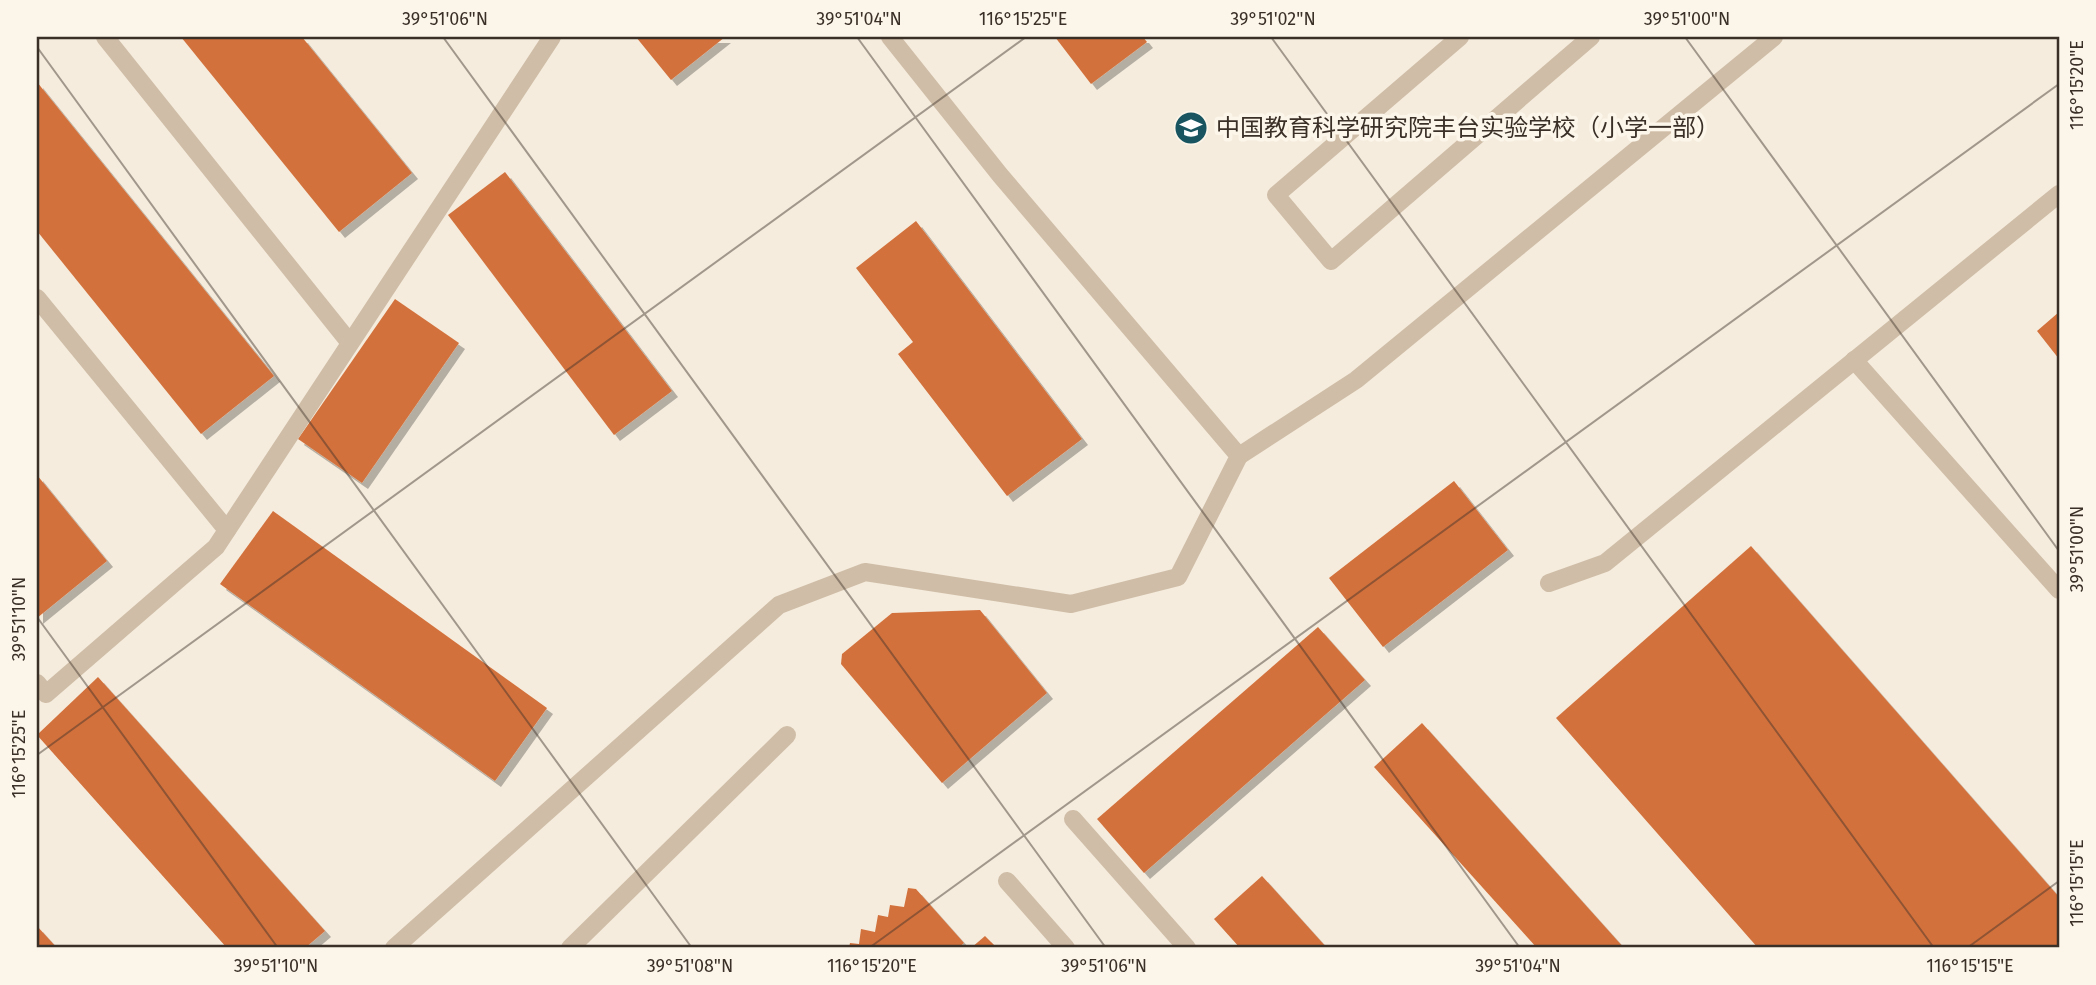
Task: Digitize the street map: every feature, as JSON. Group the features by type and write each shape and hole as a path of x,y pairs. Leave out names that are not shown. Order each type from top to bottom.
{"street":[{"path":"105,37 350,344"},
{"path":"37,683 46,694 216,547 552,37"},
{"path":"890,37 1000,175 1239,456"},
{"path":"1460,37 1276,195 1331,261 1591,37"},
{"path":"394,948 779,605 865,572 1071,604 1178,577 1239,456 1356,380 1774,37"},
{"path":"1549,583 1605,563 2059,194"},
{"path":"37,298 227,530"},
{"path":"1854,360 2059,590"},
{"path":"570,948 787,735"},
{"path":"1073,819 1187,948"},
{"path":"1007,881 1066,948"}],"building":[{"path":"181,37 302,37 412,173 339,232"},
{"path":"636,37 725,37 671,80"},
{"path":"1055,37 1143,37 1147,42 1091,84"},
{"path":"37,82 274,376 201,434 37,231"},
{"path":"505,172 672,391 614,435 448,215"},
{"path":"916,221 1082,439 1007,496 898,354 913,342 856,268"},
{"path":"395,299 459,343 362,483 298,439"},
{"path":"2059,312 2059,359 2037,331"},
{"path":"37,475 107,561 37,618"},
{"path":"1454,481 1508,550 1383,647 1329,578"},
{"path":"273,511 547,708 495,781 220,584"},
{"path":"1751,546 2059,897 2059,948 1758,948 1556,718"},
{"path":"980,610 1047,693 942,783 841,664 842,654 892,613"},
{"path":"1318,627 1365,680 1144,873 1097,819"},
{"path":"98,677 325,931 305,948 227,948 37,735"},
{"path":"1422,723 1624,948 1537,948 1374,767"},
{"path":"1262,876 1327,948 1240,948 1214,919"},
{"path":"908,888 916,889 964,943 958,948 849,948 850,943 859,944 861,929 875,932 878,915 888,917 890,905 904,907"},
{"path":"37,926 57,948 37,948"},
{"path":"985,936 997,948 971,948"}],"place":[{"name":"中国教育科学研究院丰台实验学校（小学一部）","path":"1191,128"}]}
